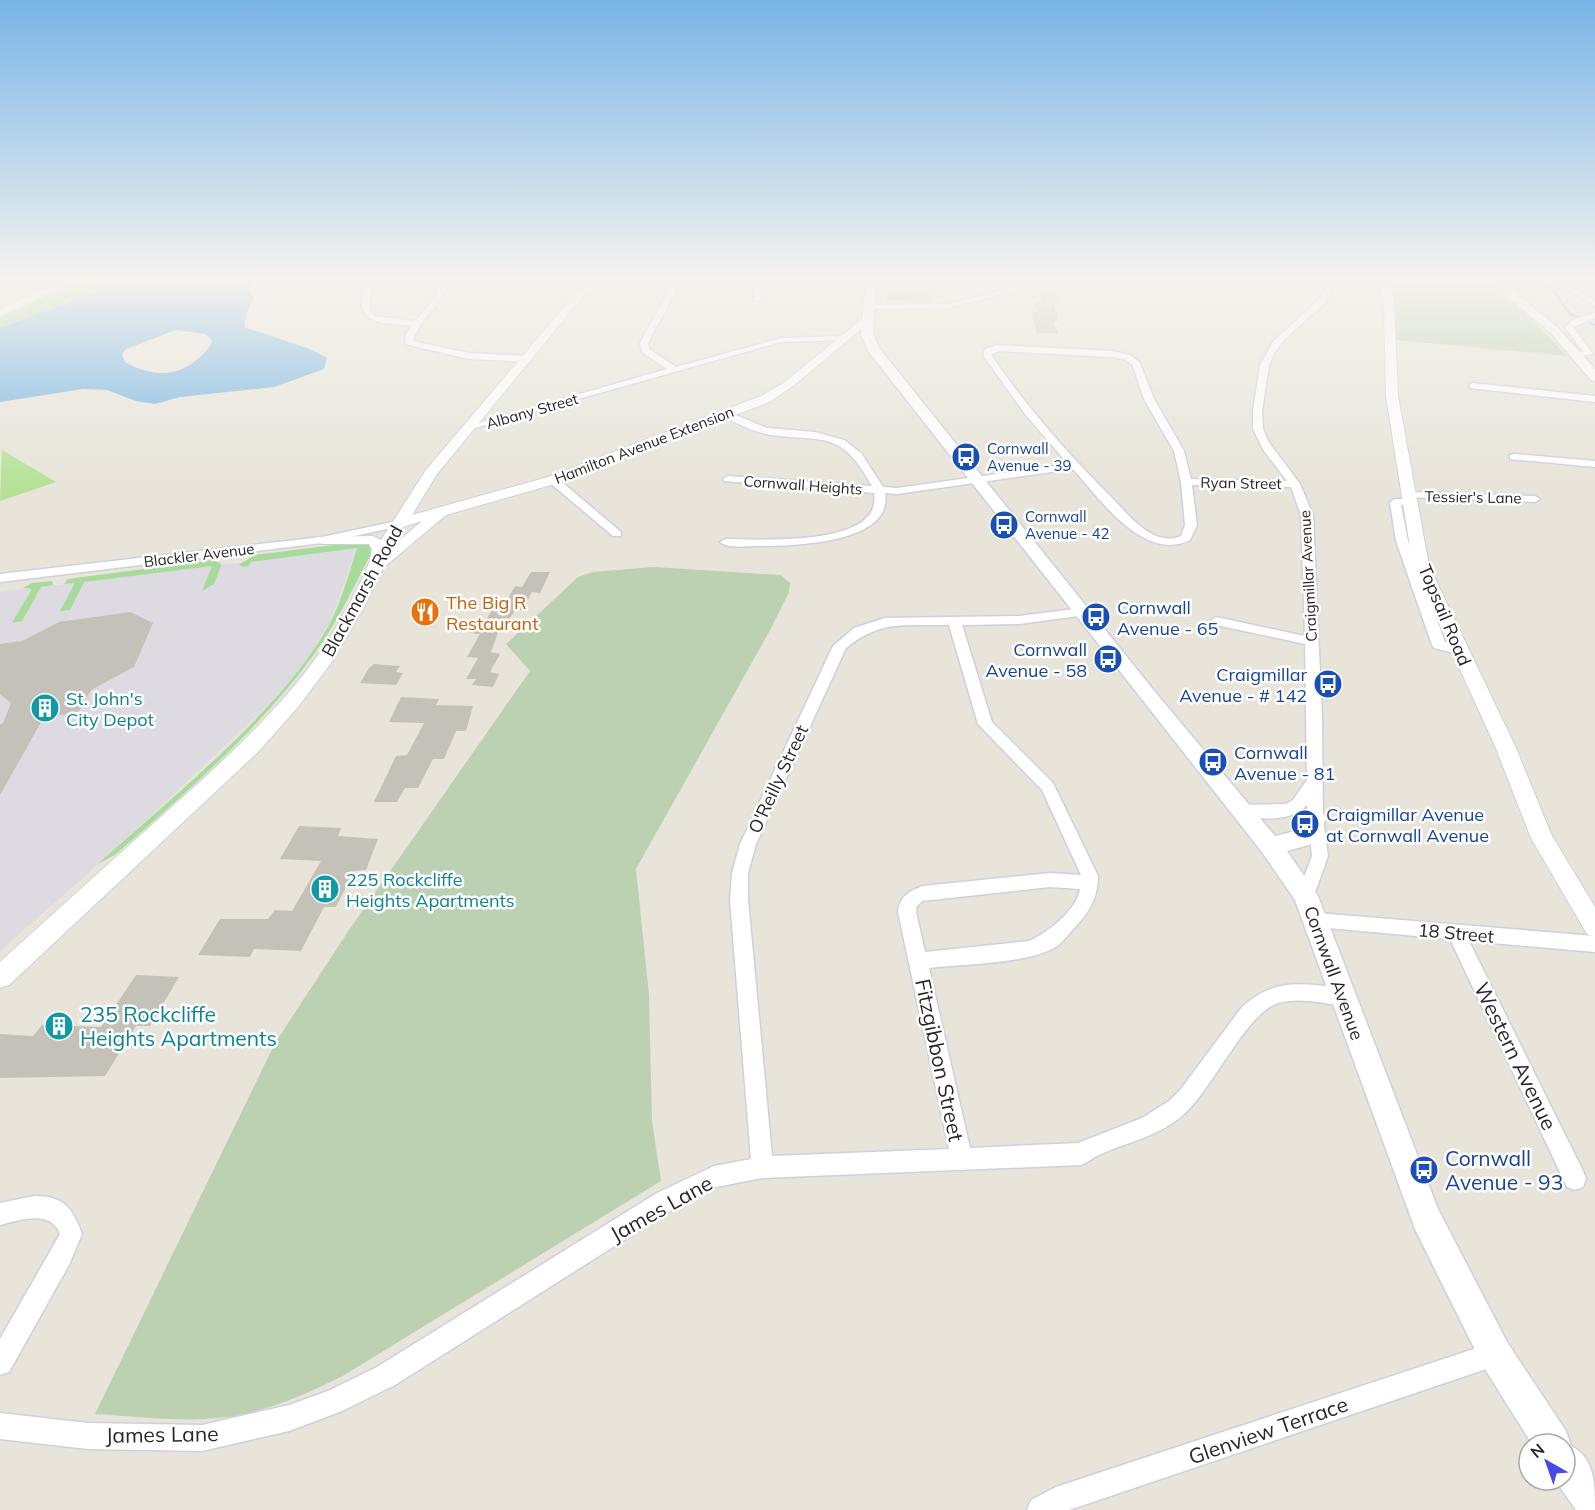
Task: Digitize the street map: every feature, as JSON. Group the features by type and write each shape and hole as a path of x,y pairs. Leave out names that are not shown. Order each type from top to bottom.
{"main road":[{"name":"Cornwall Avenue","path":"873,349 1270,846 1306,896 1317,920 1413,1187 1448,1264 1495,1354 1545,1432"},
{"path":"1572,349 1595,377"},
{"path":"1270,846 1305,838 1314,819"},
{"path":"1577,1479 1595,1504"}],"street":[{"path":"441,349 469,356 527,359"},
{"name":"Blackmarsh Road","path":"0,977 266,731 324,659 378,565 398,524 412,506 431,473 464,430 535,349"},
{"path":"645,349 674,370"},
{"name":"Albany Street","path":"464,430 747,349"},
{"name":"Hamilton Avenue Extension","path":"398,524 552,480 726,414 779,392 830,349"},
{"path":"1000,349 986,353 1030,416 1138,530 1162,541 1179,541 1189,535 1191,525 1186,482 1179,451 1149,399 1137,366 1131,359 1112,354 1036,349"},
{"name":"Craigmillar Avenue","path":"1274,349 1265,363 1263,388 1256,414 1257,428 1263,442 1303,497 1307,515 1315,718 1314,819 1320,856 1306,896"},
{"name":"Topsail Road","path":"1392,349 1392,396 1422,566 1458,650 1505,746 1542,838 1595,927"},
{"path":"1579,356 1588,354 1585,349"},
{"path":"1473,386 1595,399"},
{"name":"Cornwall Heights","path":"726,414 764,431 821,435 839,441 856,454 879,490 881,505 866,523 844,536 825,540 726,542"},
{"path":"1514,458 1595,464"},
{"name":"Cornwall Heights","path":"728,479 879,490 912,489 1075,466"},
{"path":"552,480 617,534"},
{"name":"Ryan Street","path":"1186,482 1295,484"},
{"name":"Tessier's Lane","path":"1412,499 1535,499"},
{"path":"412,506 429,511 447,511"},
{"path":"378,565 447,511"},
{"name":"Blackler Avenue","path":"0,578 322,540 398,524"},
{"path":"322,540 373,540 380,548 378,565"},
{"name":"O'Reilly Street","path":"762,1167 739,900 740,873 748,844 837,652 845,640 859,631 885,622 1019,620 1082,612"},
{"path":"1216,621 1311,641"},
{"path":"955,622 985,724 1048,787 1085,861 1091,883"},
{"name":"Craigmillar Avenue","path":"1240,809 1268,812 1294,809 1306,798 1313,773"},
{"name":"Fitzgibbon Street","path":"919,961 1030,949 1044,944 1057,934 1081,908 1088,897 1091,883 1050,880 919,894 910,900 907,908 962,1159"},
{"name":"18 Street","path":"1317,920 1457,934 1595,944"},
{"name":"Western Avenue","path":"1457,934 1575,1179"},
{"name":"James Lane","path":"0,1426 88,1436 202,1438 245,1430 289,1418 333,1402 386,1376 680,1193 714,1177 762,1167 1081,1154 1095,1143 1130,1134 1176,1108 1194,1091 1246,1014 1258,1002 1290,993 1343,996"},
{"path":"0,1214 29,1208 49,1208 63,1216 71,1234 61,1257 0,1363"},
{"name":"Glenview Terrace","path":"1041,1510 1056,1502 1495,1354"}],"shaded area":[{"path":"357,548 329,624 304,664 268,705 122,843 0,951 0,592"}],"green space":[{"path":"1497,349 1561,349 1567,356"},
{"path":"2,450 56,482 0,501"},
{"path":"358,542 370,545 371,554 329,632 291,684 244,736 194,785 116,854 98,864 223,752 283,689 309,657 329,625 357,548 251,562 249,566 243,567 239,565 254,555"},
{"path":"212,560 220,563 221,566 214,584 202,591 212,566 84,582 70,610 60,611 75,583 64,584 68,579"},
{"path":"653,567 781,575 790,583 789,592 769,632 636,869 649,995 652,1121 661,1181 341,1377 292,1399 241,1415 205,1419 164,1419 95,1414 275,1043 349,930 530,671 506,644 578,577 593,572"},
{"path":"52,581 53,585 41,587 22,621 12,623 32,589 23,588 32,583"}],"water":[{"path":"0,349 126,349 122,354 125,362 145,370 164,373 184,368 208,349 311,349 327,358 324,369 274,387 180,397 155,404 136,401 107,390 83,389 0,402"}],"building":[{"path":"531,572 550,572 540,593 532,592 523,610 516,609 504,627 500,627 491,652 500,654 490,672 499,674 493,687 472,685 476,679 466,679 478,658 467,657 480,634 470,633 477,619 486,620 496,603 505,604 515,586 522,587"},
{"name":"St. John's City Depot","path":"130,612 153,623 134,667 91,690 78,713 44,717 0,795 0,725 11,703 0,694 0,644 22,641 59,622"},
{"path":"374,664 400,666 396,672 403,673 396,685 360,683"},
{"path":"401,697 439,699 436,705 473,706 466,731 456,731 444,759 433,759 418,788 405,788 397,802 374,802 396,756 407,755 424,723 389,722"},
{"name":"225 Rockcliffe Heights Apartments","path":"299,826 341,828 338,836 378,839 366,870 354,871 336,907 324,907 301,951 254,949 250,957 198,955 220,919 268,919 275,910 292,911 321,861 280,859"},
{"name":"235 Rockcliffe Heights Apartments","path":"136,975 179,977 150,1026 136,1026 105,1076 0,1078 0,1034 33,1036 42,1025 101,1027"}],"place":[{"name":"Cornwall Avenue - 39","path":"966,457"},
{"name":"Cornwall Avenue - 42","path":"1004,525"},
{"name":"The Big R Restaurant","path":"425,612"},
{"name":"Cornwall Avenue - 65","path":"1096,617"},
{"name":"Cornwall Avenue - 58","path":"1108,659"},
{"name":"Craigmillar Avenue - # 142","path":"1328,684"},
{"name":"St. John's City Depot","path":"45,708"},
{"name":"Cornwall Avenue - 81","path":"1213,762"},
{"name":"Craigmillar Avenue at Cornwall Avenue","path":"1305,824"},
{"name":"225 Rockcliffe Heights Apartments","path":"325,889"},
{"name":"235 Rockcliffe Heights Apartments","path":"59,1026"},
{"name":"Cornwall Avenue - 93","path":"1424,1170"}]}
